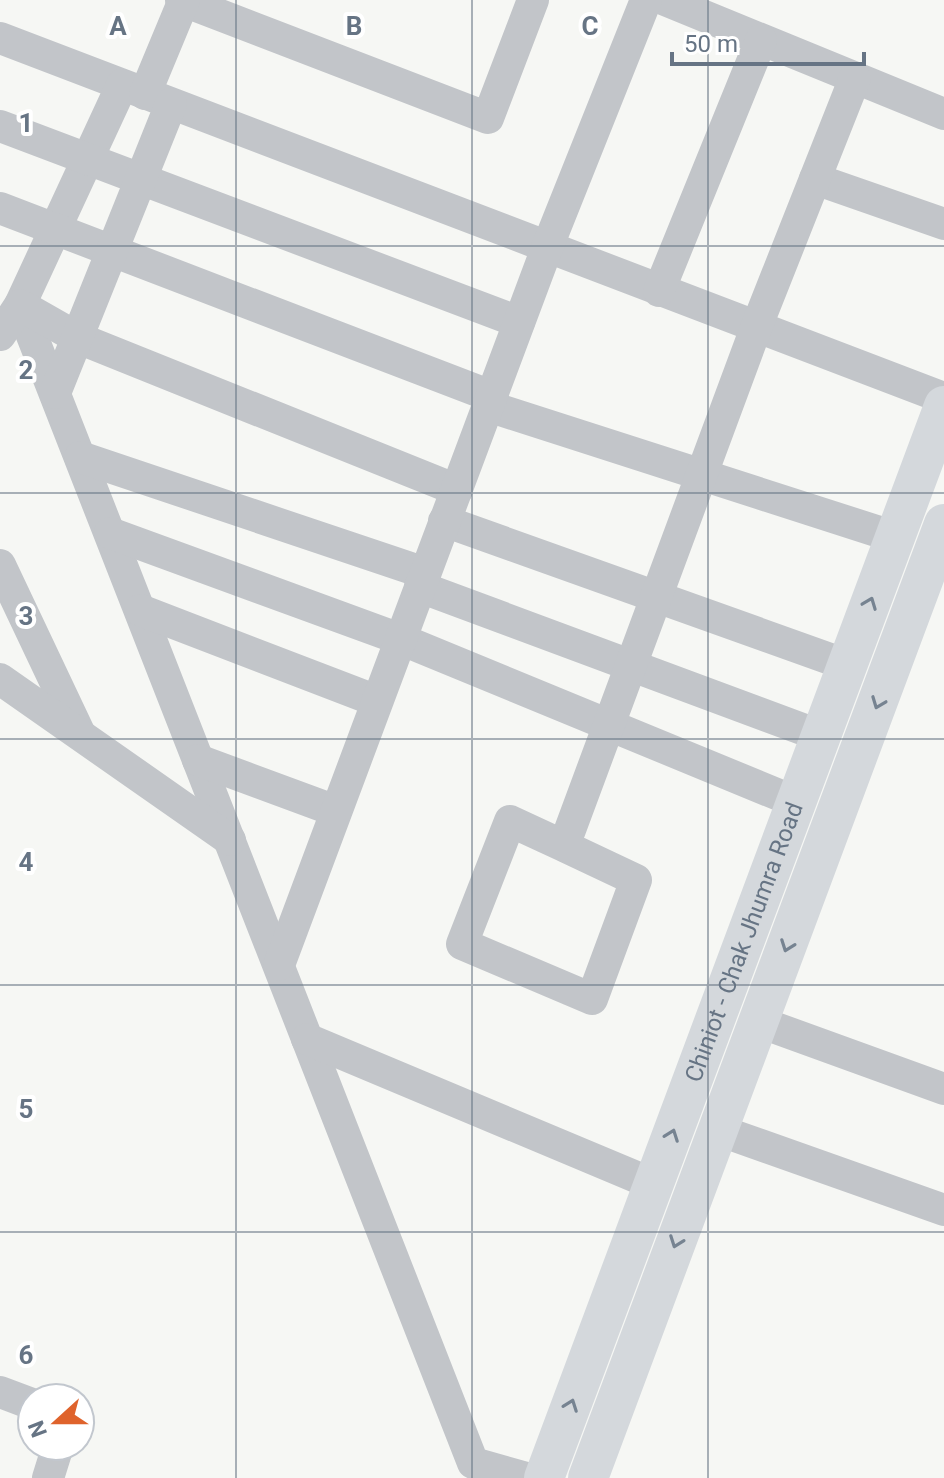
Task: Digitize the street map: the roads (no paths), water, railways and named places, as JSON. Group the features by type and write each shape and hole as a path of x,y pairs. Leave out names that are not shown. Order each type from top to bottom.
{"main road":[{"name":"Chiniot - Chak Jhumra Road","path":"544,1478 944,406"},
{"name":"Chiniot - Chak Jhumra Road","path":"588,1478 944,524"}],"street":[{"path":"55,393 141,179 146,94 183,0 488,118 533,0"},
{"path":"279,965 547,248 646,0"},
{"path":"665,0 944,114"},
{"path":"0,38 944,398"},
{"path":"659,291 761,40"},
{"path":"564,846 756,328 855,78"},
{"path":"0,335 20,305 88,159 146,94"},
{"path":"0,126 519,322"},
{"path":"815,179 944,224"},
{"path":"0,208 490,401 701,477 895,537"},
{"path":"20,305 78,338 457,490"},
{"path":"20,305 473,1463 526,1478"},
{"path":"80,457 422,580 630,667 821,736"},
{"path":"444,521 847,665"},
{"path":"110,533 400,639 796,802"},
{"path":"0,565 81,735"},
{"path":"140,610 377,701"},
{"path":"0,679 230,840"},
{"path":"198,760 336,811"},
{"path":"510,821 564,846 636,880 592,999 462,944 510,821"},
{"path":"759,1022 944,1089"},
{"path":"307,1039 653,1184"},
{"path":"718,1130 944,1210"}]}
